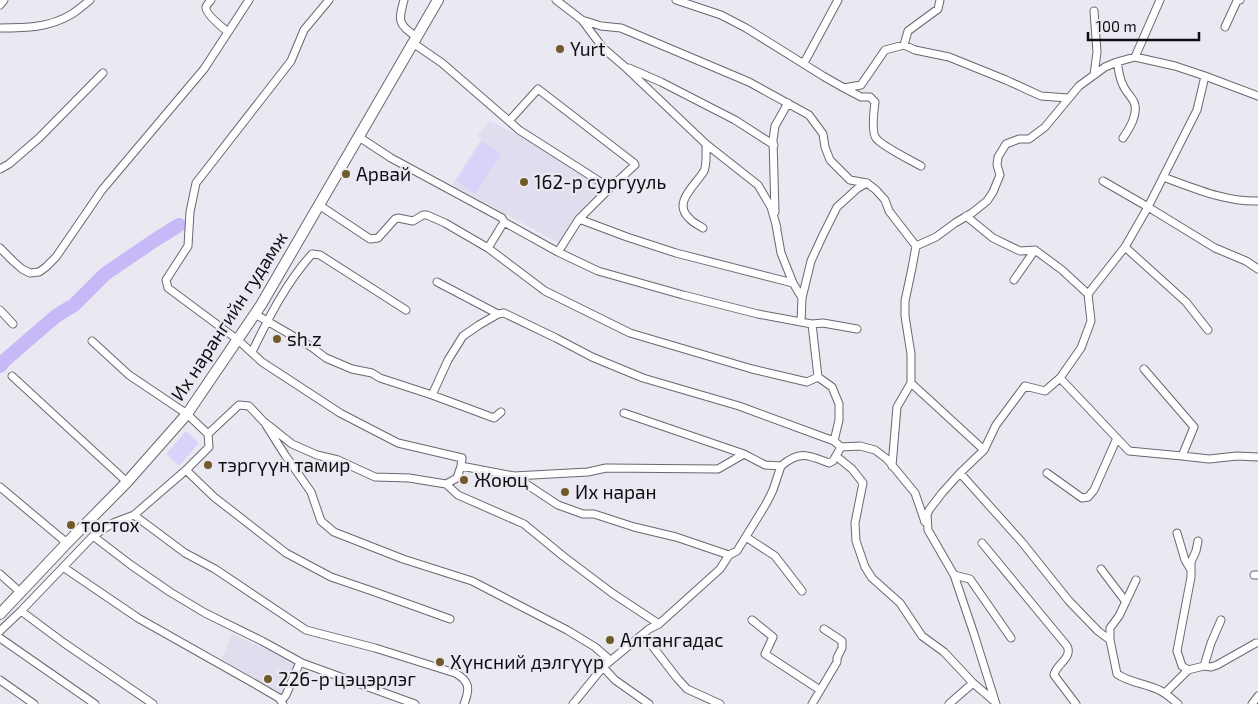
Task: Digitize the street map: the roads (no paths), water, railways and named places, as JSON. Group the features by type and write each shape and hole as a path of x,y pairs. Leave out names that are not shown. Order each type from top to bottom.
{"main road":[{"name":"Их нарангийн гудамж","path":"0,614 127,482 187,414 255,314 438,0"}],"street":[{"path":"0,4 4,0"},
{"path":"0,28 28,28 50,24 71,15 90,0"},
{"path":"211,0 206,6 206,10 228,32"},
{"path":"0,248 22,269 30,273 39,272 56,257 102,190 204,69 248,0"},
{"path":"329,0 304,30 291,61 196,183 190,212 188,246 166,280 168,288 238,340 262,362 340,414 398,442 462,458 457,478 446,484"},
{"path":"404,0 400,14 401,22 415,40 519,130 610,188"},
{"path":"556,0 582,20 603,48 706,144 758,185 771,207 781,253 793,283 802,298"},
{"path":"676,0 721,15 746,28 844,88 861,97 870,97 875,102 875,138 920,166"},
{"path":"804,64 838,0"},
{"path":"904,45 908,31 938,9 940,0"},
{"path":"1135,58 1160,0"},
{"path":"1226,27 1236,2 1240,0"},
{"path":"1094,11 1097,52 1094,75"},
{"path":"582,20 601,26 621,28 749,82 809,115 823,134 830,160 850,180 867,183 885,200 889,212 916,246 905,301 905,316 911,354 911,383 897,407 892,466"},
{"path":"844,88 861,85 885,50 904,45 915,50 948,57 1041,96 1068,98"},
{"path":"916,246 936,237 987,201 1000,175 997,165 998,157 1006,144 1019,139 1029,139 1045,127 1079,86 1105,67 1135,58 1174,66 1258,96"},
{"path":"1117,62 1123,86 1135,104 1131,125 1123,138"},
{"path":"624,66 661,82 735,120 774,145"},
{"path":"0,169 9,164 39,138 103,72"},
{"path":"1088,294 1125,247 1148,206 1196,110 1205,76"},
{"path":"508,121 538,89 634,163 634,167 579,219 558,252"},
{"path":"776,228 774,145 776,126 788,103"},
{"path":"359,137 391,158 502,218 504,222 558,252 598,271 748,312 812,324 823,323 857,329"},
{"path":"703,228 690,220 685,214 683,203 688,191 705,170 706,144"},
{"path":"1163,177 1205,192 1243,201 1258,201"},
{"path":"1102,181 1148,206 1215,248 1246,261 1258,269"},
{"path":"801,322 802,298 811,261 837,207 858,188 867,183"},
{"path":"319,205 370,239 378,238 395,219 413,221 423,215 427,215 445,223 488,248 545,291 630,333 752,369 807,382 818,377"},
{"path":"928,530 927,515 942,492 984,450 996,425 1025,386 1045,391 1060,378 1080,348 1091,321 1088,294 1062,270 1035,250 1020,251 993,238 966,216"},
{"path":"579,219 627,238 676,253 793,283"},
{"path":"488,248 504,222"},
{"path":"1125,247 1186,302 1208,330"},
{"path":"1014,280 1035,250"},
{"path":"252,352 267,320 286,288 312,254 320,255 406,310"},
{"path":"274,281 286,288"},
{"path":"436,282 498,314 504,314 592,357 643,378 739,406 834,441 841,447 860,446 875,450 886,459 915,493 928,530 954,575 996,703"},
{"path":"0,310 13,324"},
{"path":"255,314 310,346 326,358 352,369 372,373 380,378 494,418 501,412"},
{"path":"432,395 448,360 463,336 498,314"},
{"path":"812,324 818,377 832,388 839,404 834,441"},
{"path":"0,631 93,536 113,523 134,514 186,470 209,447 208,434 187,414 129,375 92,341"},
{"path":"1144,369 1194,427 1182,456"},
{"path":"12,376 127,482"},
{"path":"1060,378 1130,451 1209,459 1237,456 1258,457"},
{"path":"911,383 984,450"},
{"path":"208,434 240,405 249,406 263,421 292,444 317,455 338,460 375,477 409,478 446,484 458,496 524,524 612,593 659,624"},
{"path":"624,413 744,454 765,465 781,466"},
{"path":"263,421 311,492 321,521 334,532 403,559 472,581 567,630 595,647 610,660"},
{"path":"1047,473 1082,498 1088,497 1094,490 1117,438"},
{"path":"574,704 610,660 659,624 720,569 729,554 737,550 773,490 781,466 790,458 798,455 810,456 829,463 833,461 841,447"},
{"path":"461,466 514,476 588,472 606,468 718,469 744,454"},
{"path":"836,456 863,483 855,523 856,541 865,566 872,578 900,603 922,636 944,652 996,703"},
{"path":"186,470 214,497 286,553 331,577 450,620"},
{"path":"960,473 1021,540 1069,601 1098,631 1110,640"},
{"path":"514,476 558,505 583,514 594,514 729,554"},
{"path":"0,487 67,543"},
{"path":"134,514 185,553 215,569 306,630 375,648 455,672 462,676 467,682 468,689 464,704"},
{"path":"1177,533 1191,571"},
{"path":"93,536 131,565 204,613 300,662 415,704"},
{"path":"746,537 775,556 802,591"},
{"path":"1188,670 1182,666 1177,651 1190,587 1191,562 1198,541"},
{"path":"982,543 1068,646 1068,654 1054,671 1054,675 1076,704"},
{"path":"63,567 138,618 279,698 282,702 300,662"},
{"path":"1101,569 1126,602"},
{"path":"0,574 20,592"},
{"path":"954,575 970,579 1012,638"},
{"path":"1136,580 1119,616 1110,628 1110,640 1117,674 1125,680 1157,689 1178,704"},
{"path":"20,611 153,704"},
{"path":"752,620 773,637 765,654 820,690"},
{"path":"1204,666 1221,620"},
{"path":"812,704 837,662 842,648 842,640 824,629"},
{"path":"643,634 677,678 688,689 720,704"},
{"path":"0,638 95,704"},
{"path":"1165,693 1188,670 1217,665 1256,643"},
{"path":"603,667 615,680 649,704"},
{"path":"0,680 34,704"},
{"path":"949,704 974,683"},
{"path":"1252,704 1258,696"}],"waterway":[{"path":"0,366 56,316 74,305 105,274 179,225"}],"place":[{"name":"Yurt","path":"560,49"},
{"name":"Арвай","path":"346,174"},
{"name":"162-р сургууль","path":"524,182"},
{"name":"sh.z","path":"277,339"},
{"name":"тэргүүн тамир","path":"208,465"},
{"name":"Жоюц","path":"464,480"},
{"name":"Их наран","path":"565,492"},
{"name":"тогтох","path":"71,525"},
{"name":"Алтангадас","path":"610,640"},
{"name":"Хүнсний дэлгүүр","path":"440,662"},
{"name":"226-р цэцэрлэг","path":"268,679"}]}
